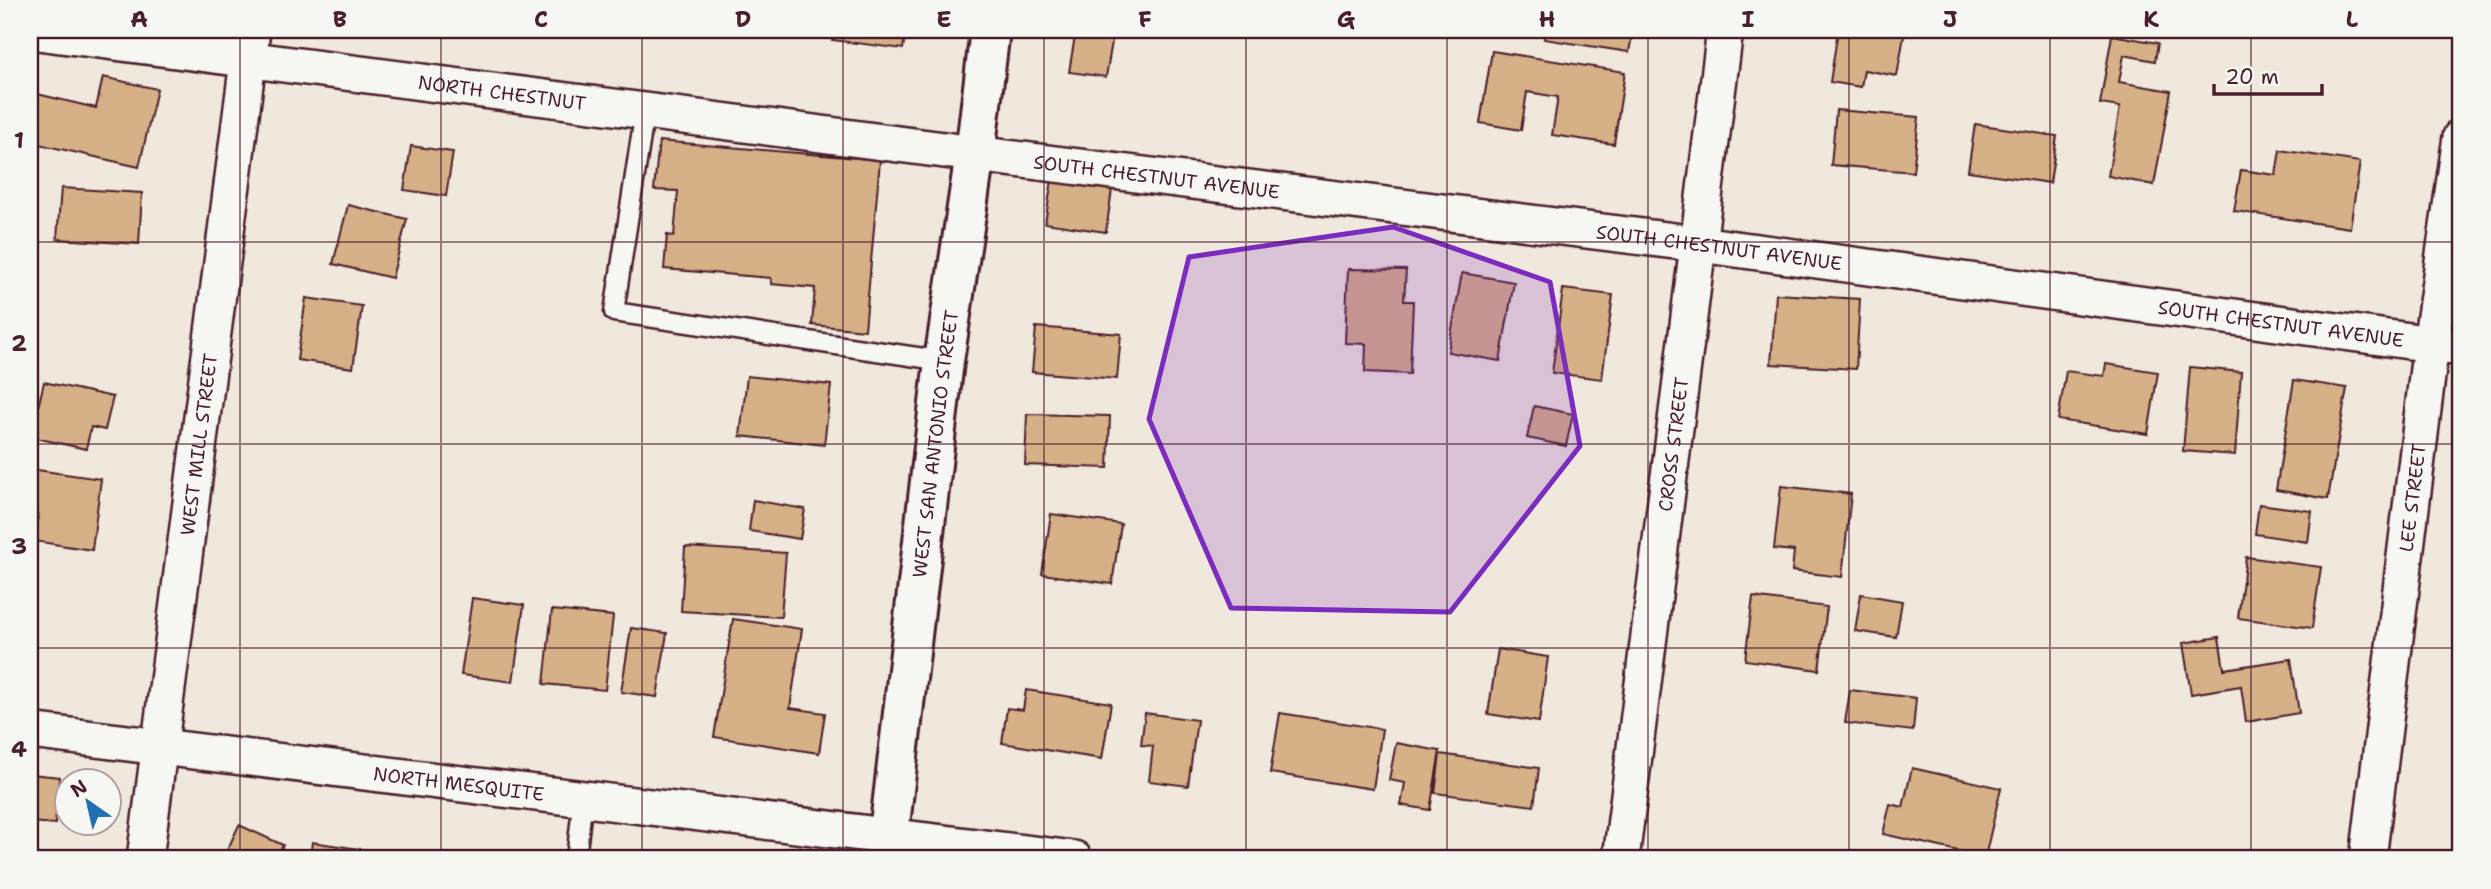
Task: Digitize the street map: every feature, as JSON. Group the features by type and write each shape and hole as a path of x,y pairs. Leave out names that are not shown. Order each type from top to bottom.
{"main road":[{"name":"WEST SAN ANTONIO STREET","path":"888,847 944,361 975,154 990,30"}],"street":[{"name":"CROSS STREET","path":"1621,859 1726,30"},
{"name":"NORTH CHESTNUT","path":"30,31 251,44 645,110 975,154"},
{"name":"WEST MILL STREET","path":"145,859 251,44"},
{"name":"LEE STREET","path":"2368,859 2446,346 2461,137"},
{"name":"SOUTH CHESTNUT AVENUE","path":"975,154 1699,243 2446,346"},
{"name":"NORTH MESQUITE","path":"30,731 583,799 888,847 1074,859"}],"lane":[{"path":"645,110 614,312 944,361"},
{"path":"576,859 583,799"}],"highlighted area":[{"path":"1393,227 1550,282 1580,446 1450,612 1231,608 1149,419 1189,257"}],"building":[{"path":"834,30 906,30 903,49 832,40"},
{"path":"1076,30 1114,30 1106,77 1069,72"},
{"path":"1545,30 1633,30 1629,52 1544,39"},
{"path":"1838,30 1905,30 1897,76 1864,70 1861,87 1830,82"},
{"path":"2112,35 2158,43 2155,61 2124,55 2119,82 2171,91 2154,185 2108,176 2120,107 2100,104"},
{"path":"1492,51 1625,72 1614,144 1552,135 1558,97 1527,92 1521,130 1480,123"},
{"path":"103,77 157,89 139,167 30,142 33,93 96,108"},
{"path":"1836,110 1919,117 1913,172 1831,165"},
{"path":"1975,124 2057,136 2050,183 1968,171"},
{"path":"659,141 880,160 865,330 812,325 815,288 771,284 771,278 664,269 667,235 674,236 678,191 654,190"},
{"path":"411,146 453,152 446,196 404,190"},
{"path":"2280,150 2360,162 2350,228 2234,211 2241,170 2276,175"},
{"path":"1052,180 1112,189 1106,232 1045,223"},
{"path":"61,188 142,193 139,244 57,239"},
{"path":"348,205 407,219 392,278 333,264"},
{"path":"1348,269 1406,270 1404,301 1413,301 1410,374 1365,372 1366,344 1345,343"},
{"path":"1462,273 1514,282 1500,361 1448,352"},
{"path":"1563,289 1613,295 1602,379 1552,373"},
{"path":"1776,294 1860,299 1856,369 1771,364"},
{"path":"306,298 362,306 353,368 297,360"},
{"path":"1036,327 1121,334 1117,379 1032,372"},
{"path":"2106,364 2158,372 2148,434 2058,420 2066,371 2104,376"},
{"path":"2190,367 2241,372 2235,455 2183,451"},
{"path":"747,376 831,385 824,445 740,436"},
{"path":"2294,380 2347,388 2328,499 2276,490"},
{"path":"44,382 113,397 105,430 91,427 86,449 31,437"},
{"path":"1534,406 1573,414 1566,446 1527,438"},
{"path":"1027,414 1110,416 1108,468 1025,465"},
{"path":"30,469 101,479 92,550 34,541 38,514 30,513"},
{"path":"1781,486 1851,494 1842,577 1792,571 1794,551 1774,549"},
{"path":"753,500 805,509 800,539 749,531"},
{"path":"2259,504 2312,511 2308,542 2255,534"},
{"path":"1051,514 1121,524 1112,584 1042,574"},
{"path":"685,547 786,553 781,617 681,611"},
{"path":"2246,557 2321,567 2312,628 2238,618"},
{"path":"1861,594 1902,601 1896,637 1855,631"},
{"path":"1753,597 1827,607 1819,670 1745,660"},
{"path":"472,598 524,605 513,682 461,675"},
{"path":"552,610 613,616 605,690 544,684"},
{"path":"733,619 802,629 790,708 825,713 819,753 714,737"},
{"path":"631,628 667,633 657,697 621,692"},
{"path":"2219,637 2224,669 2291,659 2299,713 2246,722 2241,686 2191,694 2183,643"},
{"path":"1498,649 1548,657 1539,722 1488,714"},
{"path":"1026,690 1111,703 1102,759 1002,743 1007,708 1023,710"},
{"path":"1850,690 1916,698 1913,731 1845,723"},
{"path":"1145,713 1197,720 1188,786 1149,781 1153,746 1141,745"},
{"path":"1280,713 1382,729 1373,789 1270,773"},
{"path":"1396,743 1440,751 1430,810 1401,805 1405,783 1389,780"},
{"path":"1440,754 1539,768 1534,806 1435,793"},
{"path":"1912,768 2001,788 1985,857 1883,834 1890,804 1903,807"},
{"path":"30,774 52,776 52,824 30,822"},
{"path":"239,825 283,845 276,859 223,859"},
{"path":"312,842 407,856 407,859 310,859"}]}
